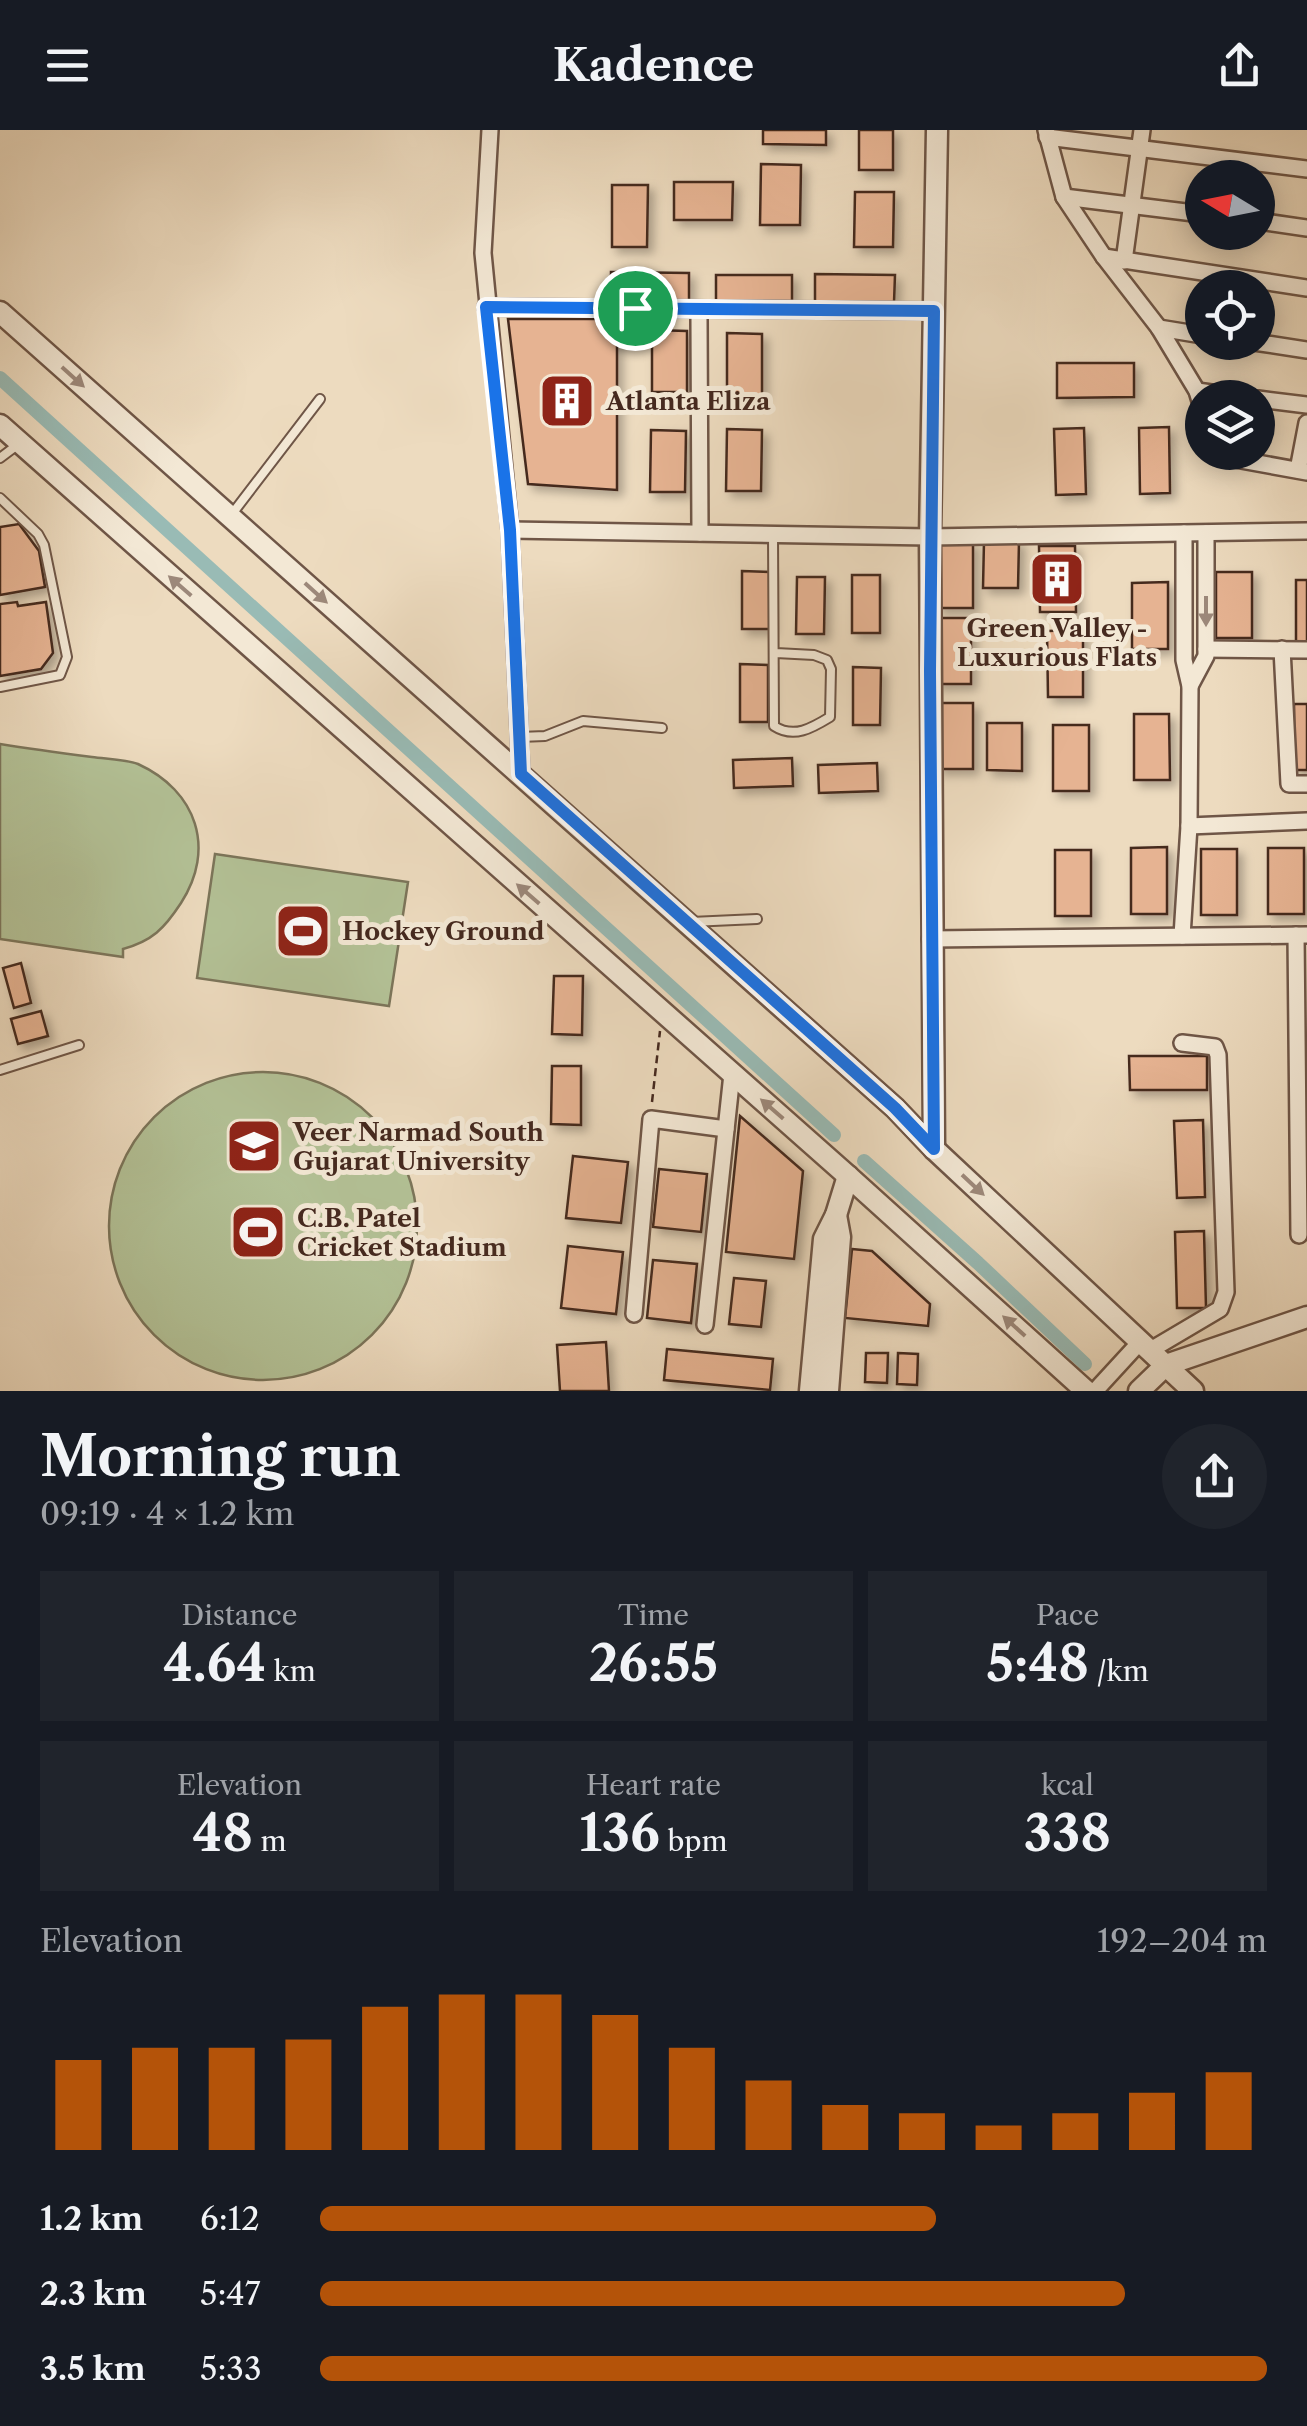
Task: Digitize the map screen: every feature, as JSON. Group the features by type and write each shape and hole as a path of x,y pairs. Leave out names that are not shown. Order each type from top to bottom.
{"street":[{"path":"490,130 483,253 510,530 521,774"},
{"path":"934,1149 930,537 937,130"},
{"path":"1124,260 1142,130"},
{"path":"1190,380 1159,328 1064,197 1047,133 1139,150 1307,169"},
{"path":"1064,197 1185,212"},
{"path":"1275,224 1307,228"},
{"path":"1104,257 1307,288"},
{"path":"486,307 934,311"},
{"path":"0,312 895,1108 1194,1391"},
{"path":"699,319 700,533"},
{"path":"1159,328 1185,332"},
{"path":"1275,345 1307,350"},
{"path":"1275,401 1307,406"},
{"path":"1275,466 1303,471 1307,424"},
{"path":"0,425 1086,1391"},
{"path":"510,530 930,537 1307,531"},
{"path":"1190,686 1206,656 1206,532"},
{"path":"1182,936 1189,826 1190,686 1184,660 1184,533"},
{"path":"1206,649 1307,650"},
{"path":"1282,650 1289,784 1307,784"},
{"path":"1189,826 1307,821"},
{"path":"930,939 1301,935 1300,1235"},
{"path":"1095,1391 1144,1346 1220,1309 1226,1292 1218,1056 1215,1047 1182,1043"},
{"path":"704,1325 732,1074"},
{"path":"634,1314 651,1119 726,1129"},
{"path":"810,1391 824,1239 848,1176"},
{"path":"828,1391 840,1237 836,1215"},
{"path":"1139,1391 1166,1366 1307,1317"}],"lane":[{"path":"230,517 320,399"},
{"path":"0,458 20,443"},
{"path":"0,498 38,534 44,545 67,657 60,675 0,687"},
{"path":"773,534 774,726 781,731 807,732 830,717 831,669 827,660 814,655 776,653"},
{"path":"520,737 545,736 583,721 662,728"},
{"path":"687,923 757,919"},
{"path":"0,1070 79,1046"}],"path":[{"path":"651,1119 662,1012"}],"green space":[{"path":"0,744 138,764 175,790 187,806 198,842 192,883 163,927 150,938 123,949 123,957 0,939"},
{"path":"215,854 408,882 389,1006 197,978"},
{"path":"263,1072 293,1075 322,1084 349,1098 372,1117 391,1140 405,1167 414,1196 414,1256 405,1285 391,1312 372,1335 349,1354 322,1368 293,1377 263,1380 233,1377 204,1368 177,1354 154,1335 135,1312 121,1285 112,1256 109,1226 112,1196 121,1167 135,1140 154,1117 177,1098 204,1084 233,1075"}],"building":[{"path":"763,130 826,130 826,145 763,144"},
{"path":"859,130 893,130 893,170 859,170"},
{"path":"761,164 801,165 800,225 760,225"},
{"path":"674,182 733,182 732,220 674,220"},
{"path":"612,185 648,185 647,247 612,247"},
{"path":"855,192 894,192 893,247 854,247"},
{"path":"611,272 689,273 689,303 611,303"},
{"path":"815,274 895,275 894,302 815,301"},
{"path":"716,275 792,275 792,301 716,300"},
{"name":"Atlanta Eliza","path":"508,319 617,319 617,490 528,484"},
{"path":"652,330 687,331 687,392 652,392"},
{"path":"727,333 762,334 762,395 727,395"},
{"path":"1057,363 1134,363 1134,397 1057,398"},
{"path":"1169,427 1170,493 1140,494 1139,428"},
{"path":"1084,428 1086,494 1056,495 1054,429"},
{"path":"727,429 762,430 761,491 726,491"},
{"path":"651,430 686,431 685,492 650,492"},
{"path":"19,524 39,551 45,587 0,595 0,527"},
{"path":"984,541 1019,541 1018,588 983,588"},
{"path":"937,542 973,542 973,608 937,608"},
{"name":"Green Valley - Luxurious Flats","path":"1039,546 1075,546 1076,612 1040,612"},
{"path":"742,571 770,572 770,629 742,629"},
{"path":"1216,572 1252,572 1252,638 1216,638"},
{"path":"852,575 880,575 880,633 852,633"},
{"path":"797,577 825,577 824,634 796,634"},
{"path":"1296,580 1307,580 1307,646 1296,646"},
{"path":"1168,582 1168,649 1132,649 1132,583"},
{"path":"17,602 18,606 46,602 53,653 41,669 0,676 0,604"},
{"path":"935,618 971,618 971,684 935,684"},
{"path":"1083,630 1083,697 1048,697 1047,631"},
{"path":"740,664 768,665 768,722 740,722"},
{"path":"853,667 881,668 880,725 853,725"},
{"path":"937,703 973,703 973,769 937,769"},
{"path":"1294,704 1307,704 1307,770 1294,770"},
{"path":"1134,714 1169,714 1170,780 1134,780"},
{"path":"987,723 1022,723 1022,771 987,770"},
{"path":"1053,725 1089,725 1089,791 1053,791"},
{"path":"792,758 793,786 734,788 733,760"},
{"path":"877,763 878,791 819,793 818,765"},
{"path":"1167,847 1167,914 1131,914 1131,848"},
{"path":"1268,848 1304,848 1304,914 1268,914"},
{"path":"1201,849 1237,849 1237,915 1201,915"},
{"path":"1055,850 1091,850 1091,916 1055,916"},
{"path":"21,963 31,1003 14,1008 3,968"},
{"path":"554,976 583,976 582,1035 552,1034"},
{"path":"41,1011 48,1036 18,1044 11,1019"},
{"path":"1129,1056 1207,1056 1207,1090 1130,1090"},
{"path":"552,1066 581,1066 581,1125 551,1124"},
{"path":"740,1116 803,1171 794,1259 726,1252"},
{"path":"1203,1120 1205,1197 1177,1198 1174,1121"},
{"path":"573,1156 628,1162 621,1223 566,1218"},
{"path":"659,1169 707,1174 701,1232 653,1227"},
{"path":"1204,1231 1206,1308 1177,1308 1175,1232"},
{"path":"568,1246 623,1252 616,1314 561,1308"},
{"path":"852,1249 872,1251 930,1304 928,1326 845,1318"},
{"path":"653,1260 697,1264 691,1323 647,1318"},
{"path":"734,1278 766,1281 761,1327 729,1324"},
{"path":"606,1342 609,1391 560,1391 557,1345"},
{"path":"667,1349 773,1359 770,1390 664,1380"},
{"path":"866,1353 888,1353 887,1383 865,1382"},
{"path":"898,1353 918,1354 917,1385 897,1384"}],"waterway":[{"path":"0,378 834,1135"},
{"path":"864,1161 1085,1364"}],"place":[{"name":"Atlanta Eliza","path":"567,401"},
{"name":"Green Valley - Luxurious Flats","path":"1057,579"},
{"name":"Hockey Ground","path":"303,931"},
{"name":"Veer Narmad South Gujarat University","path":"254,1146"},
{"name":"C.B. Patel Cricket Stadium","path":"258,1232"}],"route":[{"path":"486,307 635,308 934,311 930,939 934,1149 895,1108 521,774 510,530 486,307"}]}
